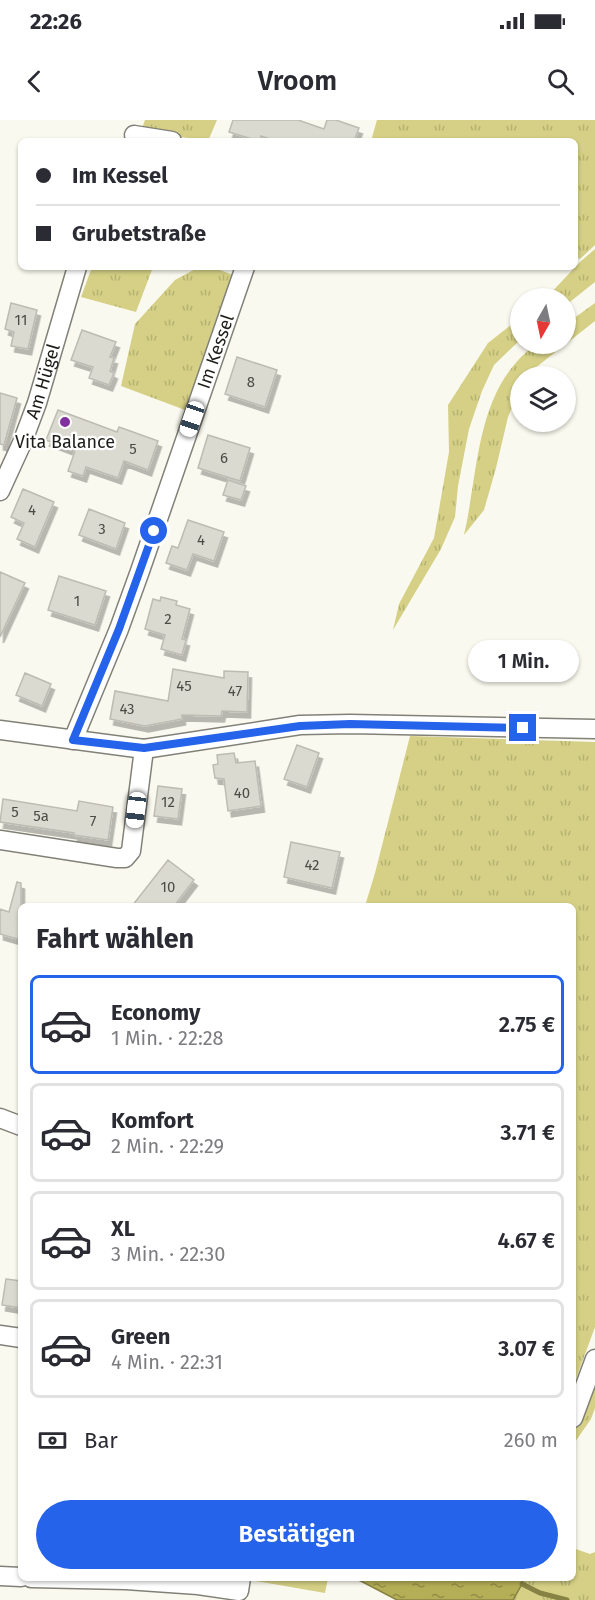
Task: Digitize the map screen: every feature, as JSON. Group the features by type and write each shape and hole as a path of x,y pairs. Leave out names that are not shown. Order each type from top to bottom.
{"street":[{"path":"134,132 159,138"},
{"name":"Am Hügel","path":"0,491 37,403 76,270"},
{"name":"Im Kessel","path":"73,740 133,591 244,270"},
{"path":"0,730 144,748 300,726 350,724 595,729"},
{"path":"0,840 125,858 131,851 144,748"},
{"path":"0,1118 18,1125"},
{"path":"0,1335 18,1338"},
{"path":"576,1410 595,1359"},
{"path":"0,1576 18,1577"},
{"path":"142,1581 240,1585"}],"green space":[{"path":"145,120 217,120 209,138 188,138 141,131"},
{"path":"377,120 595,120 595,245 580,259 578,258 578,138 372,138"},
{"path":"595,249 595,282 576,297 576,288 555,288 572,270 578,270 578,264"},
{"path":"91,270 152,270 136,312 81,297"},
{"path":"193,270 220,270 233,275 185,410 121,386 135,324 175,280"},
{"path":"595,303 595,321 576,336 576,317"},
{"path":"510,326 510,350 494,365 469,429 458,486 455,517 441,549 393,630 399,604 434,538 449,452 448,405 488,343"},
{"path":"524,354 553,354 538,366 513,366"},
{"path":"510,370 510,412 484,510 464,535 485,424 501,383"},
{"path":"410,736 595,742 595,1327 576,1379 576,903 366,903"},
{"path":"595,1377 595,1408 591,1419 576,1441 576,1425"},
{"path":"576,1549 590,1554 595,1552 595,1600 491,1600 495,1581 576,1581"},
{"path":"256,1581 327,1581 325,1593"}],"water":[{"path":"361,1581 522,1581 513,1600 397,1600"}],"building":[{"path":"233,120 298,120 324,129 327,120 336,120 359,128 355,138 267,138 261,136 261,138 248,138 229,132"},
{"path":"11,303 37,310 28,349 11,346 14,332 5,329"},
{"path":"82,330 116,342 110,357 114,358 110,371 114,373 109,385 89,378 93,367 71,360"},
{"path":"237,357 277,370 265,407 225,394"},
{"path":"0,393 17,398 4,445 0,444"},
{"path":"58,410 117,432 119,427 158,441 148,470 124,461 118,478 86,467 83,476 68,471 75,451 46,440"},
{"path":"208,435 250,448 240,481 198,468"},
{"path":"228,480 246,486 241,500 223,495"},
{"path":"23,489 54,502 35,547 17,539 24,523 11,517"},
{"path":"89,509 125,523 116,549 79,535"},
{"path":"188,520 224,532 214,561 193,554 187,570 166,563 172,546 178,548"},
{"path":"0,572 25,583 0,637"},
{"path":"59,576 106,591 95,625 48,610"},
{"path":"161,597 177,601 176,605 190,609 182,639 186,640 182,655 161,649 165,635 145,629 153,599 160,601"},
{"path":"173,669 224,678 224,671 248,672 247,712 222,711 221,716 182,715 182,719 145,726 110,719 115,691 168,701"},
{"path":"25,673 51,684 42,706 16,695"},
{"path":"297,745 319,753 307,787 284,779"},
{"path":"234,753 236,763 255,761 261,806 228,811 224,779 215,778 213,765 218,764 217,755"},
{"path":"158,786 182,789 178,819 154,816"},
{"path":"3,799 77,811 79,801 113,807 108,840 0,822"},
{"path":"291,842 340,852 332,888 284,877"},
{"path":"168,860 194,880 176,903 134,903"},
{"path":"17,882 21,883 21,903 18,903 18,939 0,934 0,909 9,912"},
{"path":"6,1279 18,1281 18,1308 2,1305"}],"waterway":[{"path":"522,1584 540,1593 567,1600"}],"place":[{"name":"Vita Balance","path":"65,422"}],"route":[{"path":"154,531 119,629 73,740 144,748 300,726 350,724 523,728"}]}
